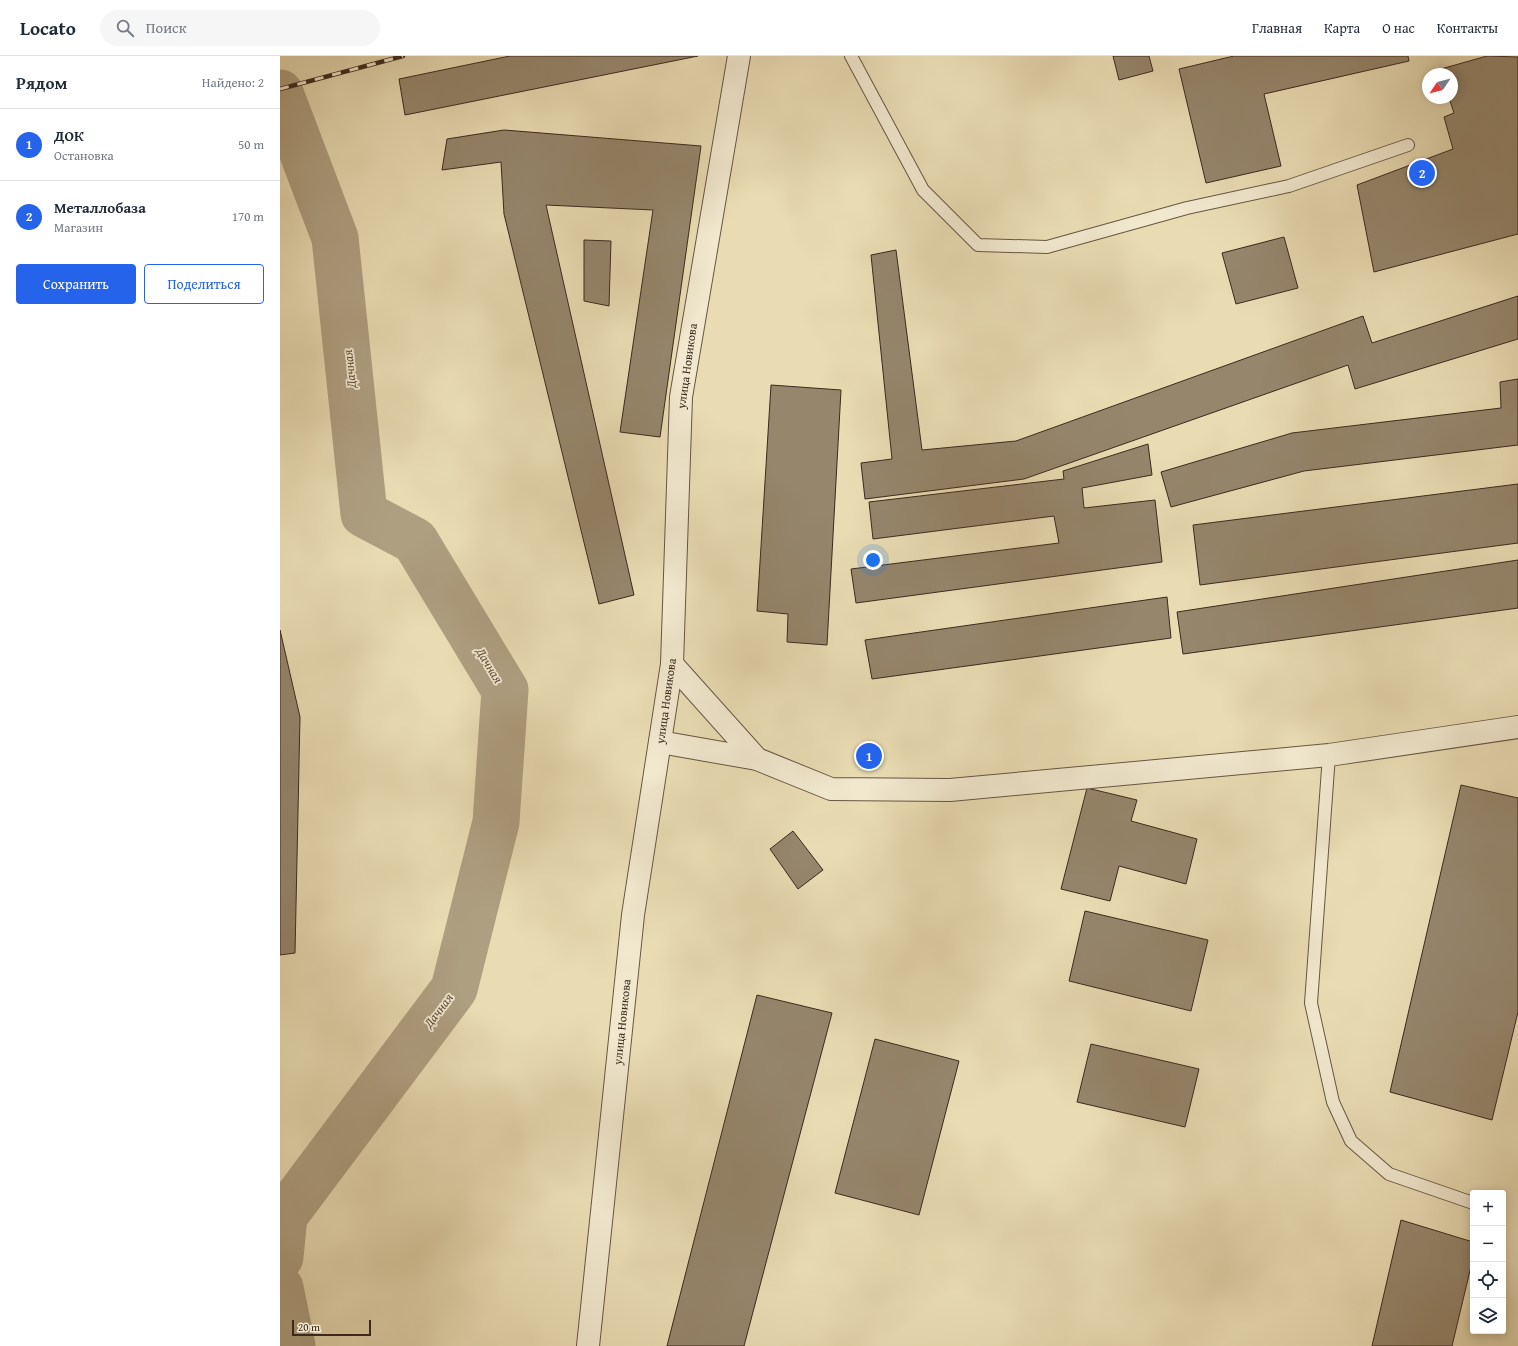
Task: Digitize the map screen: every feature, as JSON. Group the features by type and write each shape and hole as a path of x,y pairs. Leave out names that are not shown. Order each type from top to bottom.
{"street":[{"name":"улица Новикова","path":"588,1346 633,915 672,664 681,397 739,56"},
{"path":"672,664 758,759"},
{"path":"660,742 758,759 831,789 950,790 1329,755 1518,727"}],"lane":[{"path":"851,56 923,190 978,245 1047,247 1187,208 1289,186 1408,145"},
{"path":"1329,755 1312,1003 1333,1102 1351,1141 1389,1174 1470,1202"}],"building":[{"path":"510,56 698,56 405,115 399,79"},
{"path":"1113,56 1149,56 1153,71 1119,80"},
{"path":"1234,56 1408,56 1409,61 1264,94 1281,166 1206,183 1179,69"},
{"path":"1487,56 1518,57 1518,234 1374,272 1357,185 1453,149 1444,117 1454,113 1451,104 1458,104 1458,68 1445,68"},
{"path":"504,130 701,146 660,437 620,432 653,210 546,205 634,595 599,604 504,214 501,162 442,170 447,139"},
{"path":"1284,237 1298,288 1236,304 1222,253"},
{"path":"584,240 611,241 609,306 584,301"},
{"path":"896,250 922,450 1016,441 1363,316 1372,343 1518,296 1518,339 1355,389 1348,365 1024,479 865,499 861,463 892,459 871,255"},
{"path":"1518,379 1518,445 1304,471 1171,507 1161,472 1292,433 1501,408 1500,382"},
{"path":"771,385 841,390 827,645 787,642 788,614 757,611"},
{"path":"1148,444 1152,475 1082,488 1084,508 1155,500 1162,562 856,603 851,569 1059,543 1054,516 873,539 869,502 1064,479 1063,471"},
{"path":"1518,484 1518,543 1200,585 1193,525"},
{"path":"1518,560 1518,608 1183,654 1177,612"},
{"path":"1167,597 1171,638 872,679 865,640"},
{"path":"280,630 300,717 295,953 280,955"},
{"path":"1461,785 1518,798 1518,1012 1492,1120 1390,1092"},
{"path":"1087,788 1137,800 1131,821 1197,839 1186,884 1119,866 1110,901 1061,889"},
{"path":"793,831 823,870 798,889 770,849"},
{"path":"1085,911 1208,940 1191,1011 1069,981"},
{"path":"757,995 832,1013 744,1346 667,1346"},
{"path":"875,1039 959,1061 919,1215 835,1193"},
{"path":"1091,1044 1199,1069 1185,1127 1077,1102"},
{"path":"1401,1220 1470,1241 1470,1271 1452,1346 1372,1346"}],"waterway":[{"name":"Дачная","path":"280,93 335,238 364,514 415,541 505,690 496,822 454,989 284,1216 280,1257"},
{"name":"Дачная","path":"280,1288 292,1346"}],"railway":[{"path":"280,89 403,56"}],"place":[{"name":"Металлобаза","path":"1422,173"},
{"name":"ДОК","path":"869,756"}]}
